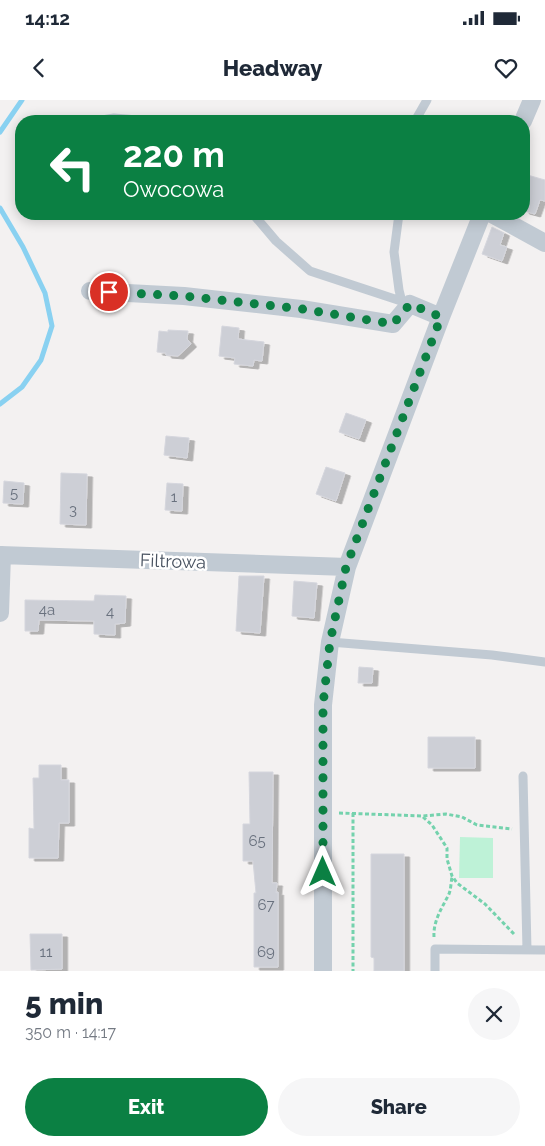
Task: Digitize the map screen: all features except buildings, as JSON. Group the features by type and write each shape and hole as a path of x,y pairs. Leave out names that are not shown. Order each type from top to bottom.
{"street":[{"path":"526,115 532,100"},
{"path":"323,971 323,705 330,642 346,567 480,220"},
{"path":"503,220 545,243"},
{"path":"90,291 184,296 302,309 393,324 406,303 441,317"},
{"path":"0,614 1,555"},
{"name":"Filtrowa","path":"1,555 346,567"}],"lane":[{"path":"418,115 427,100"},
{"path":"258,220 276,241 310,271 406,303"},
{"path":"398,220 394,252 399,290 406,303"},
{"path":"330,642 492,655 545,662"},
{"path":"523,776 527,950"},
{"path":"435,971 435,949 545,950"}],"path":[{"path":"323,812 423,816 446,814 462,817 477,825 524,830"},
{"path":"353,813 353,971"},
{"path":"423,816 432,825 447,848 447,859 452,876 457,883 485,904 513,933 527,939"},
{"path":"435,949 434,930 441,907 450,892 452,876"}],"green space":[{"path":"460,837 493,838 493,878 459,878"}],"waterway":[{"path":"0,132 22,100"},
{"path":"0,208 23,247 45,293 52,326 41,360 22,387 0,404"}],"route":[{"path":"109,292 184,296 302,309 393,324 410,304 441,317 346,567 330,642 323,705 323,872"}]}
